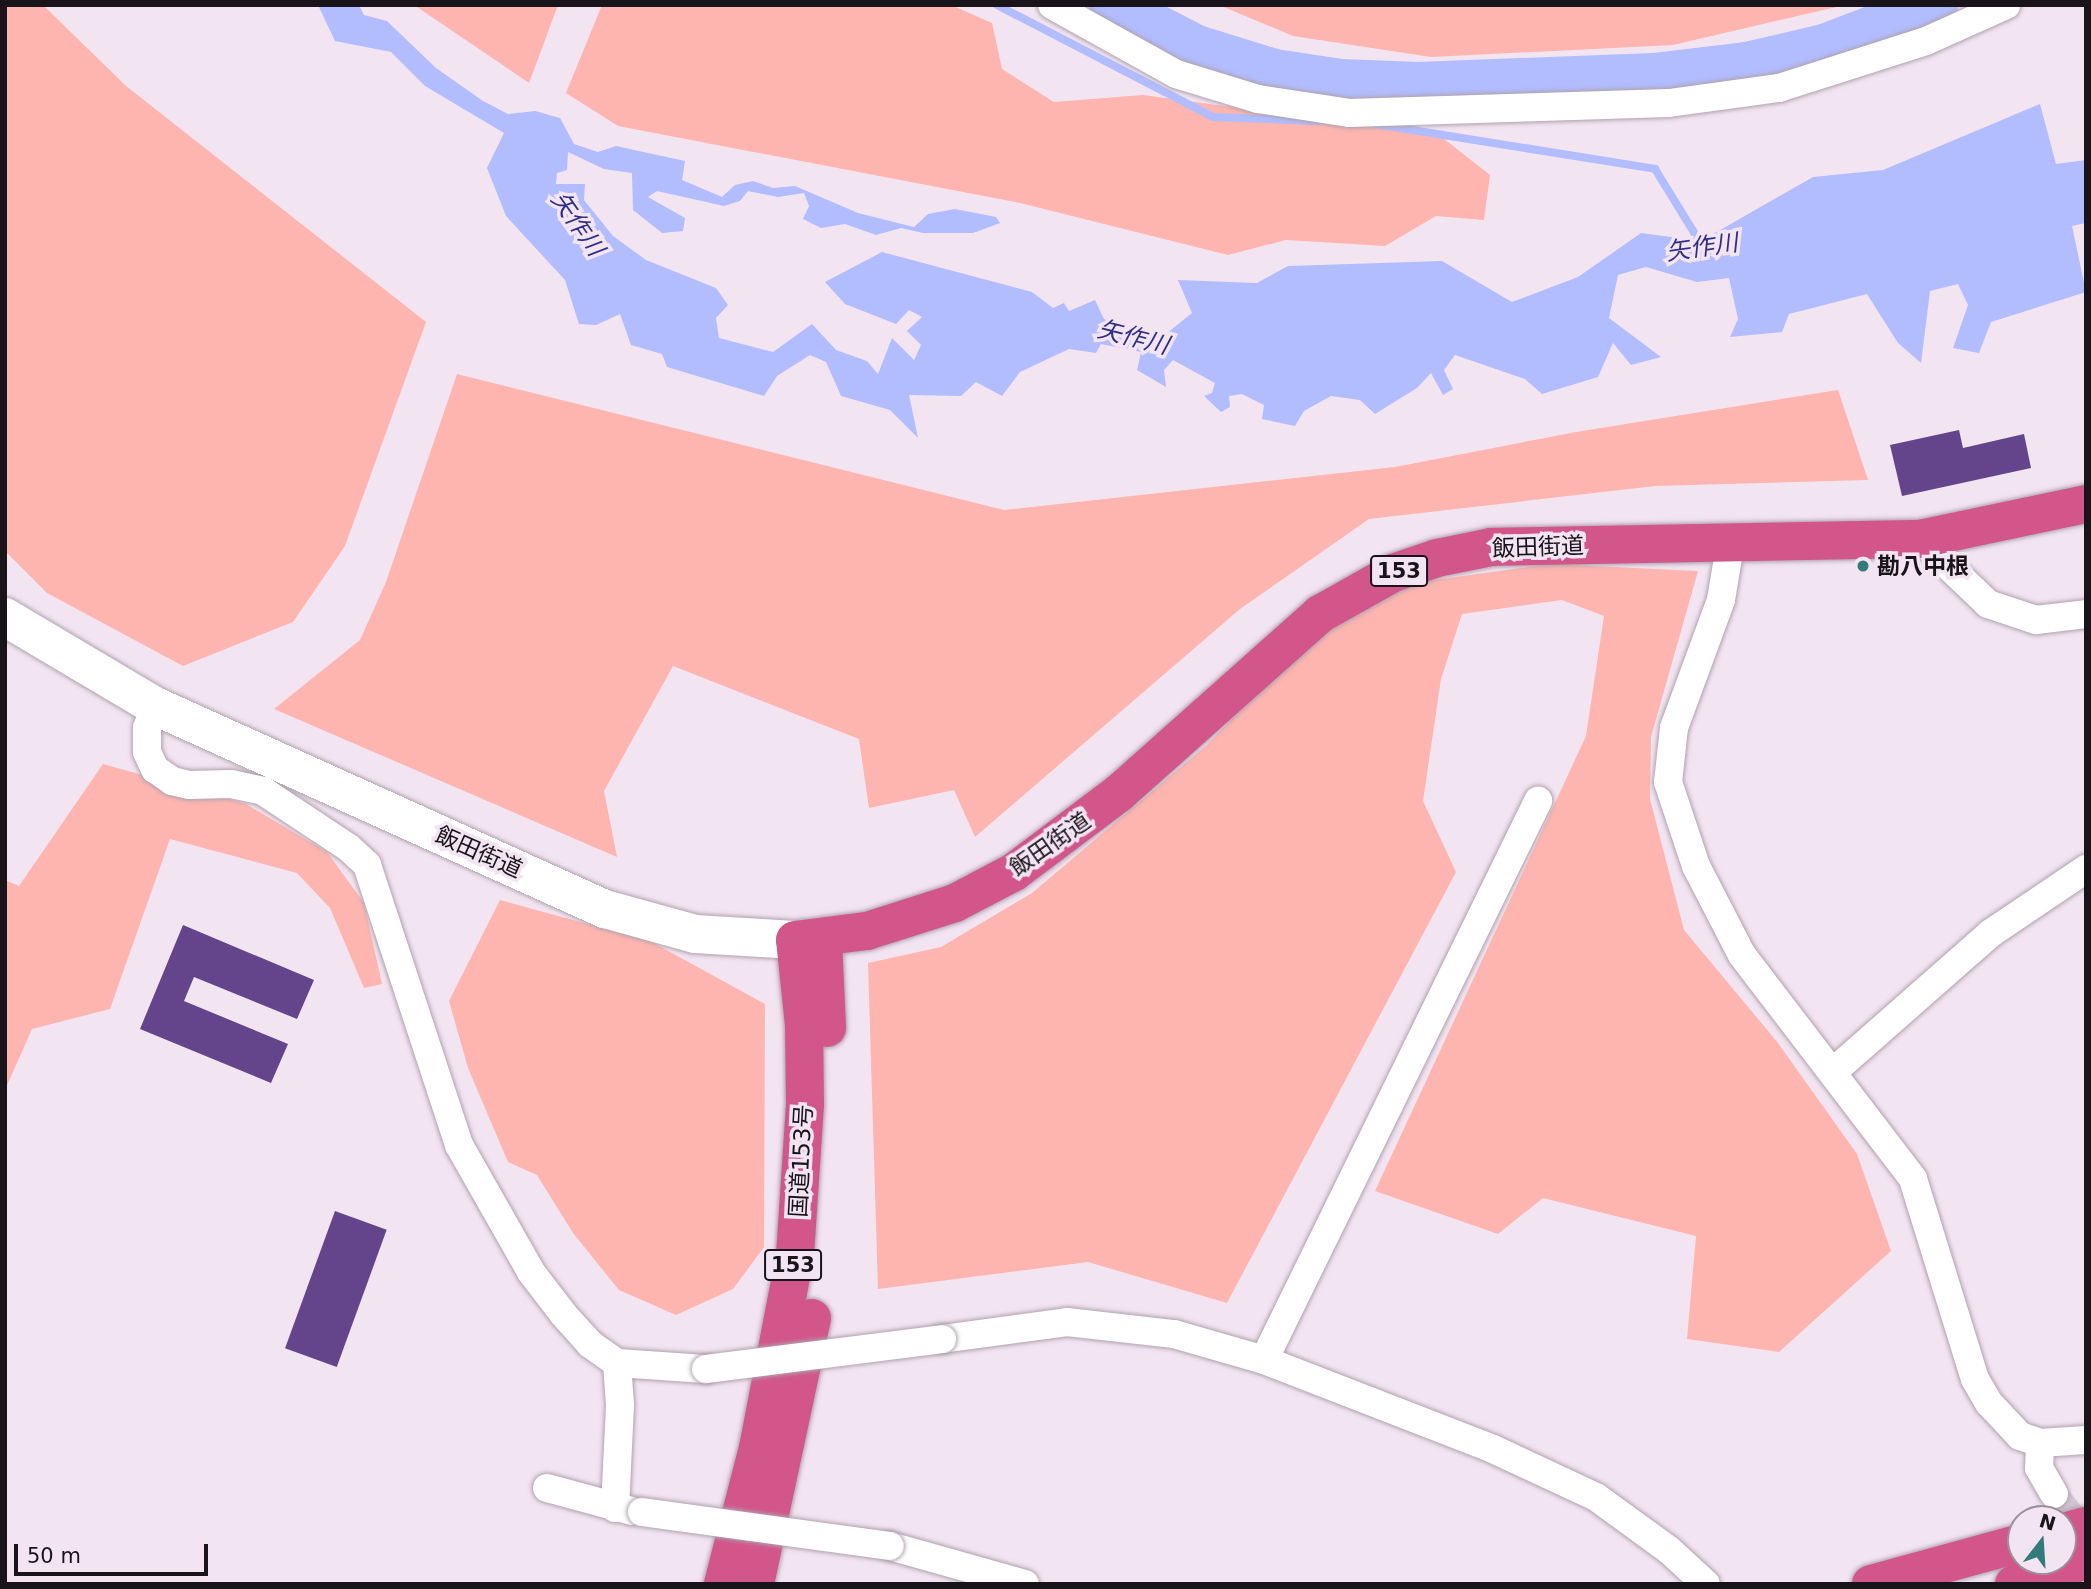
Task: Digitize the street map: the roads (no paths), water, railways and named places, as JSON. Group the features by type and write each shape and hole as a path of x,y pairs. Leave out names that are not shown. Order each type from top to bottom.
{"highway":[{"name":"飯田街道","path":"809,939 867,931 955,903 1014,872 1118,794 1285,642 1350,594 1393,573 1491,547 1730,546 1920,539 2086,504"},
{"name":"国道153号","path":"723,1584 758,1448 795,1255 805,1104 804,1025 809,939"},
{"name":"国道153号","path":"755,1584 800,1385 824,1231 827,1061 809,939"},
{"path":"1871,1584 2007,1547"},
{"path":"2014,1584 2086,1560"}],"street":[{"path":"1052,5 1176,74 1258,99 1349,113 1669,103 1779,88 1926,41 2006,5"},
{"path":"1920,539 1988,604 2036,620 2086,614"},
{"path":"1730,546 1721,600 1674,728 1668,782 1696,866 1742,955 1834,1071 1913,1179 1975,1379 2002,1420 2020,1436 2040,1443 2086,1440"},
{"name":"飯田街道","path":"5,617 155,706 605,909 695,934 809,939"},
{"path":"155,706 147,728 147,752 155,769 172,781 190,785 232,784 263,791 349,848 367,865 459,1145 531,1272 590,1344 617,1363 706,1369 1067,1322 1174,1334 1264,1360 1493,1450 1595,1497 1702,1580"},
{"path":"1264,1360 1538,801"},
{"path":"1834,1071 1991,933 2086,869"},
{"path":"617,1363 629,1510"},
{"path":"2040,1443 2039,1468 2054,1494"},
{"path":"547,1488 629,1510 890,1546 1025,1584"}],"water":[{"path":"318,5 359,5 364,15 387,21 436,68 483,101 508,114 535,111 560,118 574,144 598,152 616,146 685,161 682,180 722,197 735,185 753,181 773,188 795,186 858,213 914,227 928,214 955,209 996,217 1000,223 973,233 923,233 901,228 876,235 845,224 821,228 803,219 809,206 804,193 778,197 748,191 740,201 724,206 657,191 648,197 685,218 683,231 662,233 633,210 632,173 604,169 568,152 567,170 557,173 556,184 585,184 584,200 613,236 646,260 716,288 728,305 716,318 719,338 773,352 812,324 836,350 867,361 878,374 892,338 914,360 921,345 907,331 922,317 909,310 896,324 845,304 825,282 882,252 1032,292 1053,308 1064,303 1069,311 1095,300 1104,319 1161,338 1192,313 1178,280 1257,283 1288,266 1442,261 1512,302 1578,277 1641,233 1701,241 1813,177 1883,170 2040,104 2056,164 2086,160 2086,223 2072,226 2086,292 1991,322 1979,353 1953,348 1968,305 1958,284 1930,291 1921,363 1898,343 1867,294 1789,314 1782,332 1730,337 1738,319 1729,278 1697,282 1646,267 1618,275 1609,318 1661,357 1631,365 1613,343 1598,377 1542,394 1525,379 1455,355 1444,370 1453,389 1443,395 1431,373 1417,388 1375,414 1360,400 1331,396 1304,411 1295,426 1262,419 1264,405 1242,394 1229,396 1230,407 1221,412 1204,396 1212,393 1215,383 1173,360 1164,370 1166,387 1137,370 1141,352 1101,344 1096,353 1069,349 1020,372 1002,396 976,382 961,396 909,395 918,438 890,410 841,396 826,362 810,355 777,376 764,396 667,367 662,354 631,345 620,314 596,325 579,324 565,280 506,216 487,168 504,133 425,86 391,52 335,41"}],"waterway":[{"path":"997,5 1213,117 1317,121"},
{"name":"矢作川","path":"1112,5 1196,48 1274,72 1340,82 1418,85 1653,76 1747,65 1824,47 1934,5"},
{"path":"1375,124 1655,169 1703,247"}],"tunnel":[{"path":"2054,1494 2086,1536"}],"place":[{"name":"勘八中根","path":"1863,566"}]}
